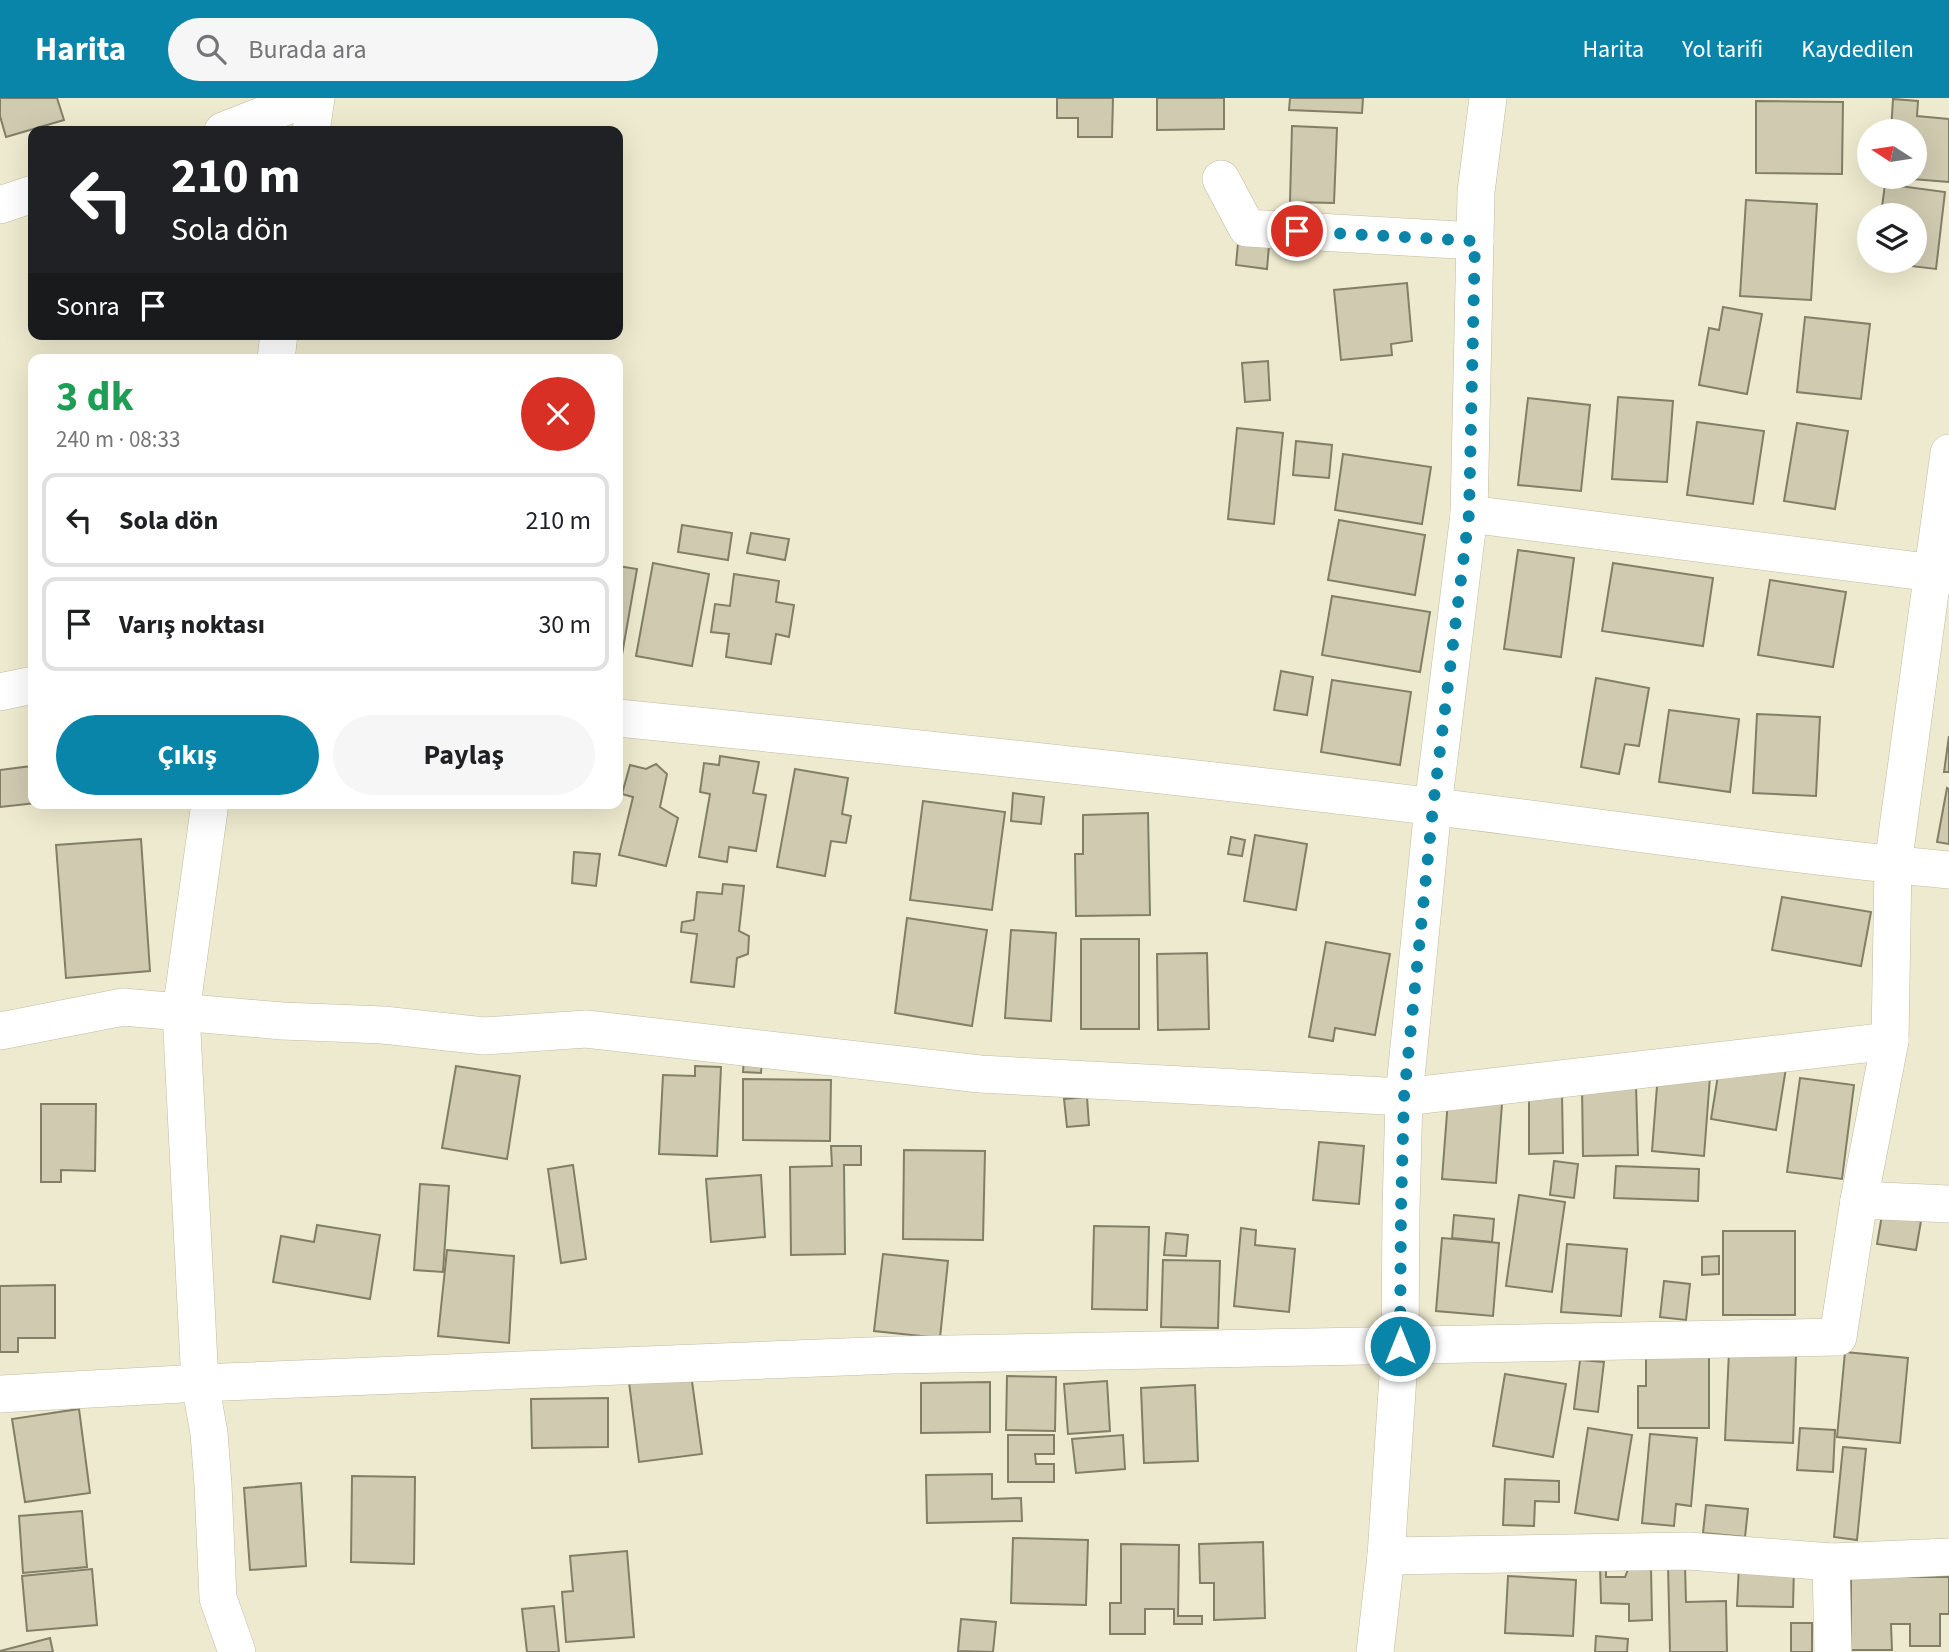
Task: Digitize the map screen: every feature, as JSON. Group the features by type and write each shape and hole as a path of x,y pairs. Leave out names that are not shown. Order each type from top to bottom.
{"street":[{"path":"236,126 307,98"},
{"path":"311,126 316,98"},
{"path":"1375,1652 1387,1556 1400,1346 1404,1097 1433,807 1469,514 1476,192 1488,98"},
{"path":"1221,179 1247,228 1475,241"},
{"path":"0,205 28,196"},
{"path":"0,1394 894,1355 1838,1337 1859,1200 1890,1041 1893,865 1941,575 1949,453"},
{"path":"1469,514 1941,575"},
{"path":"0,692 28,686"},
{"path":"623,719 1110,768 1697,842 1949,870"},
{"path":"209,809 181,1012 200,1384 209,1433 214,1485 218,1598 237,1652"},
{"path":"0,1031 123,1007 282,1021 383,1025 484,1036 586,1029 979,1074 1404,1097 1890,1041"},
{"path":"1859,1200 1949,1204"},
{"path":"1387,1556 1688,1551 1830,1562 1949,1557"},
{"path":"1830,1562 1833,1652"}],"building":[{"path":"0,98 57,98 64,120 44,126 28,126 28,131 6,137 0,116"},
{"path":"1057,98 1113,98 1112,137 1078,137 1078,118 1057,118"},
{"path":"1157,98 1224,98 1224,129 1157,130"},
{"path":"1290,98 1363,98 1362,113 1289,110"},
{"path":"1893,99 1918,101 1917,116 1949,119 1949,182 1927,180 1927,119 1892,119"},
{"path":"1756,101 1843,102 1842,174 1756,173"},
{"path":"1292,126 1337,128 1334,203 1290,202"},
{"path":"1884,189 1945,192 1936,269 1927,268 1927,203 1883,203"},
{"path":"1746,200 1817,204 1811,300 1740,296"},
{"path":"1238,243 1269,246 1267,269 1236,265"},
{"path":"1407,283 1412,341 1391,344 1392,355 1341,360 1334,290"},
{"path":"1723,307 1762,314 1747,394 1699,385 1709,328 1719,330"},
{"path":"1805,317 1870,324 1861,399 1797,392"},
{"path":"1268,361 1270,400 1245,402 1242,363"},
{"path":"1618,397 1673,401 1667,482 1612,479"},
{"path":"1528,398 1590,405 1581,491 1518,485"},
{"path":"1697,422 1764,431 1753,504 1687,495"},
{"path":"1797,423 1848,431 1835,509 1784,501"},
{"path":"1237,428 1283,433 1274,524 1228,519"},
{"path":"1296,441 1332,445 1329,478 1293,475"},
{"path":"1343,454 1431,467 1422,524 1335,510"},
{"path":"1339,520 1425,535 1415,595 1328,580"},
{"path":"682,525 732,533 728,560 678,552"},
{"path":"751,533 789,539 785,560 747,553"},
{"path":"1518,550 1574,558 1561,657 1504,649"},
{"path":"653,563 709,574 692,666 636,656"},
{"path":"1613,563 1713,578 1703,646 1602,631"},
{"path":"623,567 637,569 623,649"},
{"path":"734,574 779,581 776,602 794,605 789,637 776,634 771,664 726,657 729,634 711,632 715,604 730,606"},
{"path":"1770,580 1846,592 1833,667 1758,655"},
{"path":"1332,596 1430,612 1420,672 1322,655"},
{"path":"1281,671 1313,677 1307,715 1274,710"},
{"path":"1596,678 1649,688 1639,746 1625,744 1619,774 1581,767"},
{"path":"1332,680 1411,692 1400,765 1321,752"},
{"path":"1669,710 1739,719 1730,792 1659,782"},
{"path":"1757,714 1820,717 1816,796 1753,793"},
{"path":"1949,736 1949,772 1944,772"},
{"path":"720,756 759,762 753,793 766,795 756,851 729,847 727,862 699,857 710,794 700,792 704,763 719,765"},
{"path":"656,764 667,774 660,807 678,818 666,866 619,855 633,797 623,794 630,765 646,769"},
{"path":"28,766 28,804 0,807 0,770"},
{"path":"795,769 848,778 842,814 851,816 846,843 831,841 825,876 777,867"},
{"path":"1947,788 1949,789 1949,844 1937,842"},
{"path":"1013,793 1044,797 1041,824 1011,821"},
{"path":"923,801 1005,812 992,910 910,900"},
{"path":"1148,813 1150,915 1076,916 1075,854 1083,854 1083,815"},
{"path":"1255,835 1307,844 1296,910 1244,901"},
{"path":"1231,837 1245,840 1242,856 1228,854"},
{"path":"141,839 150,971 66,978 56,845"},
{"path":"574,852 600,854 596,886 572,883"},
{"path":"723,884 744,886 739,931 749,936 748,954 737,958 734,987 691,982 697,934 681,932 682,922 694,920 697,892 722,894"},
{"path":"1782,897 1871,912 1861,966 1772,950"},
{"path":"907,918 987,930 972,1026 895,1013"},
{"path":"1011,930 1056,933 1051,1021 1005,1018"},
{"path":"1081,939 1139,939 1139,1029 1081,1029"},
{"path":"1326,942 1390,954 1375,1035 1335,1028 1333,1041 1309,1037"},
{"path":"1207,953 1209,1029 1158,1030 1157,954"},
{"path":"744,1056 762,1058 761,1073 743,1072"},
{"path":"456,1066 520,1076 507,1159 442,1148"},
{"path":"695,1066 721,1067 717,1156 659,1154 663,1075 695,1076"},
{"path":"1786,1068 1776,1130 1711,1119 1719,1069"},
{"path":"1658,1073 1710,1077 1704,1156 1652,1151"},
{"path":"1800,1078 1854,1085 1842,1179 1787,1172"},
{"path":"743,1079 831,1080 830,1141 743,1140"},
{"path":"1636,1085 1638,1155 1583,1156 1582,1086"},
{"path":"1562,1092 1563,1153 1529,1154 1529,1093"},
{"path":"1087,1097 1089,1125 1067,1127 1064,1099"},
{"path":"1448,1100 1502,1104 1496,1183 1442,1179"},
{"path":"41,1104 96,1104 95,1171 61,1170 61,1182 41,1182"},
{"path":"1319,1142 1364,1146 1359,1204 1313,1200"},
{"path":"831,1146 861,1146 861,1165 844,1165 845,1254 791,1255 790,1167 832,1166"},
{"path":"904,1150 985,1151 983,1240 903,1239"},
{"path":"1554,1161 1578,1164 1574,1198 1550,1195"},
{"path":"573,1165 586,1259 561,1263 548,1169"},
{"path":"1616,1166 1699,1169 1698,1201 1614,1198"},
{"path":"761,1175 765,1237 711,1242 706,1179"},
{"path":"420,1184 449,1186 443,1272 414,1270"},
{"path":"1519,1195 1565,1202 1552,1292 1506,1286"},
{"path":"1454,1215 1494,1219 1492,1242 1452,1238"},
{"path":"1882,1215 1921,1221 1916,1250 1877,1244"},
{"path":"317,1225 380,1235 370,1299 273,1282 281,1236 314,1242"},
{"path":"1094,1226 1149,1227 1147,1310 1092,1309"},
{"path":"1241,1228 1256,1230 1255,1245 1295,1249 1289,1312 1234,1306"},
{"path":"1723,1231 1795,1231 1795,1315 1723,1315"},
{"path":"1166,1233 1188,1235 1186,1256 1164,1255"},
{"path":"1442,1238 1499,1243 1493,1316 1436,1311"},
{"path":"1567,1244 1627,1249 1621,1316 1561,1312"},
{"path":"447,1250 514,1256 509,1343 438,1336"},
{"path":"883,1254 948,1261 940,1338 874,1331"},
{"path":"1719,1256 1719,1274 1702,1275 1702,1257"},
{"path":"1163,1260 1220,1261 1218,1328 1161,1327"},
{"path":"1664,1281 1690,1284 1686,1320 1660,1317"},
{"path":"55,1285 55,1338 18,1338 18,1352 0,1352 0,1286"},
{"path":"1646,1346 1709,1346 1709,1428 1638,1428 1638,1386 1646,1386"},
{"path":"1729,1351 1796,1354 1793,1443 1725,1440"},
{"path":"1845,1352 1908,1358 1900,1443 1837,1437"},
{"path":"1580,1360 1604,1362 1598,1412 1574,1409"},
{"path":"691,1374 702,1454 639,1462 629,1382"},
{"path":"1505,1374 1566,1384 1553,1457 1493,1446"},
{"path":"1007,1376 1056,1377 1055,1431 1006,1430"},
{"path":"1107,1381 1110,1431 1068,1434 1064,1384"},
{"path":"990,1382 990,1432 921,1433 921,1383"},
{"path":"1195,1385 1198,1461 1144,1463 1141,1388"},
{"path":"608,1398 608,1447 532,1448 531,1399"},
{"path":"79,1409 90,1493 25,1502 12,1419"},
{"path":"1588,1428 1632,1435 1618,1520 1575,1513"},
{"path":"1800,1428 1835,1430 1833,1472 1797,1470"},
{"path":"1650,1434 1697,1438 1691,1506 1676,1504 1674,1526 1642,1523"},
{"path":"1008,1435 1054,1435 1054,1454 1035,1454 1036,1464 1054,1464 1054,1482 1008,1482"},
{"path":"1123,1435 1125,1469 1076,1473 1072,1439"},
{"path":"1843,1447 1866,1449 1857,1540 1834,1537"},
{"path":"992,1474 992,1499 1021,1498 1022,1521 927,1523 926,1475"},
{"path":"352,1476 415,1477 414,1564 351,1562"},
{"path":"1505,1479 1559,1481 1559,1502 1535,1501 1534,1526 1503,1525"},
{"path":"301,1483 306,1566 250,1570 244,1488"},
{"path":"1706,1505 1748,1509 1745,1537 1703,1533"},
{"path":"82,1511 87,1567 23,1573 19,1516"},
{"path":"1013,1538 1088,1540 1086,1605 1011,1603"},
{"path":"1263,1542 1265,1618 1214,1620 1214,1583 1200,1583 1199,1544"},
{"path":"1121,1544 1179,1545 1178,1616 1202,1616 1202,1624 1174,1624 1174,1609 1145,1609 1145,1634 1110,1634 1110,1603 1121,1603"},
{"path":"627,1551 634,1637 566,1642 562,1592 573,1591 570,1556"},
{"path":"1668,1565 1685,1565 1686,1602 1726,1601 1727,1652 1670,1652"},
{"path":"1739,1565 1794,1566 1793,1607 1737,1606"},
{"path":"1600,1566 1606,1566 1606,1577 1625,1577 1629,1567 1651,1567 1652,1620 1629,1621 1629,1604 1601,1603"},
{"path":"92,1569 97,1625 27,1631 22,1576"},
{"path":"1508,1576 1576,1580 1573,1636 1505,1633"},
{"path":"1851,1577 1949,1577 1949,1614 1940,1614 1940,1646 1910,1646 1910,1624 1891,1624 1892,1650 1851,1650"},
{"path":"554,1606 559,1652 527,1652 522,1609"},
{"path":"961,1619 996,1622 993,1652 958,1651"},
{"path":"1791,1623 1812,1623 1812,1652 1791,1652"},
{"path":"1596,1636 1628,1639 1627,1652 1595,1652"},
{"path":"50,1638 53,1652 0,1652 0,1651"}],"route":[{"path":"1297,231 1475,241 1469,514 1433,807 1404,1097 1400,1346"}]}
